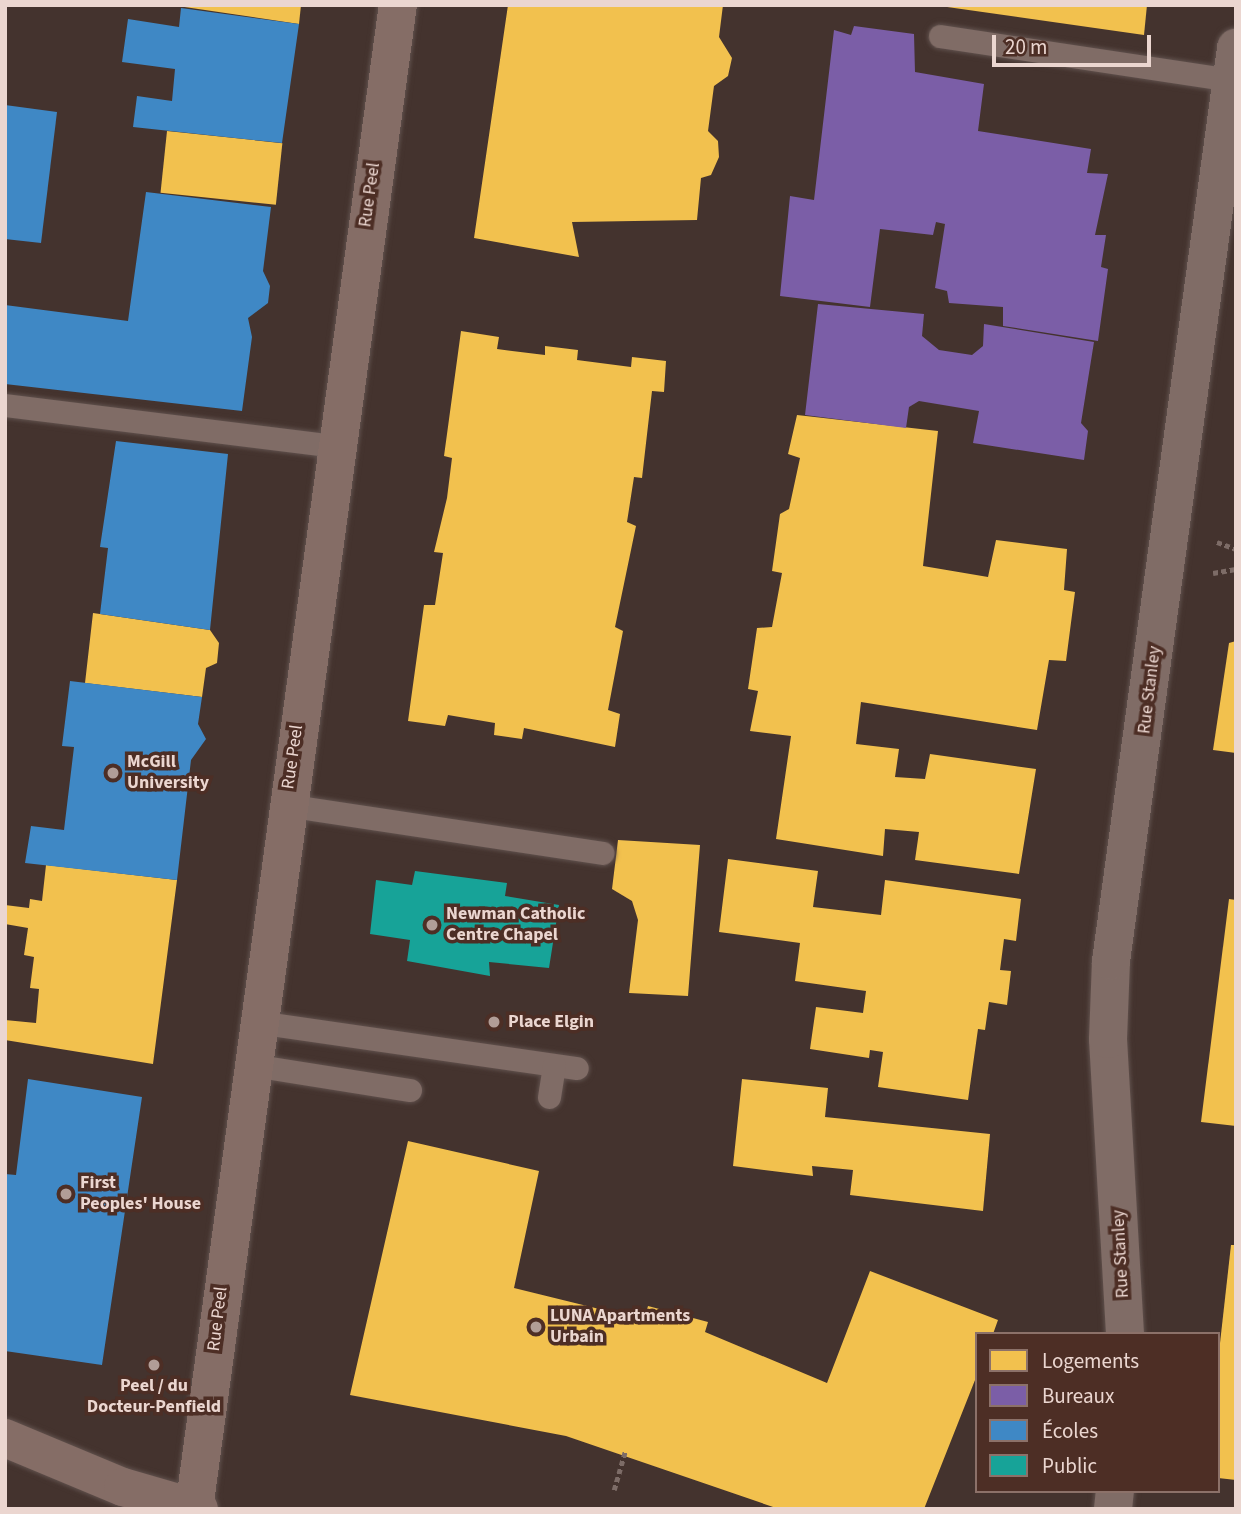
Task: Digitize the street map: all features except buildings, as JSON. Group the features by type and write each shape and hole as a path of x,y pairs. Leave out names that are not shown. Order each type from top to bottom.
{"street":[{"name":"Rue Peel","path":"196,1508 251,1065 334,446 398,5"},
{"name":"Rue Stanley","path":"1125,1332 1108,1040 1111,961 1234,64"},
{"path":"5,1438 122,1487 196,1508"}],"lane":[{"path":"940,36 1234,64"},
{"path":"5,405 334,446"},
{"path":"286,805 602,853"},
{"path":"257,1022 577,1068"},
{"path":"251,1065 410,1090"},
{"path":"550,1097 554,1065"}],"path":[{"path":"1217,542 1236,549"},
{"path":"1216,574 1236,569"},
{"path":"614,1490 625,1452"}],"place":[{"name":"McGill University","path":"113,773"},
{"name":"Newman Catholic Centre Chapel","path":"432,925"},
{"name":"Place Elgin","path":"494,1022"},
{"name":"First Peoples' House","path":"66,1194"},
{"name":"LUNA Apartments Urbain","path":"536,1327"},
{"name":"Peel / du Docteur-Penfield","path":"154,1365"}]}
